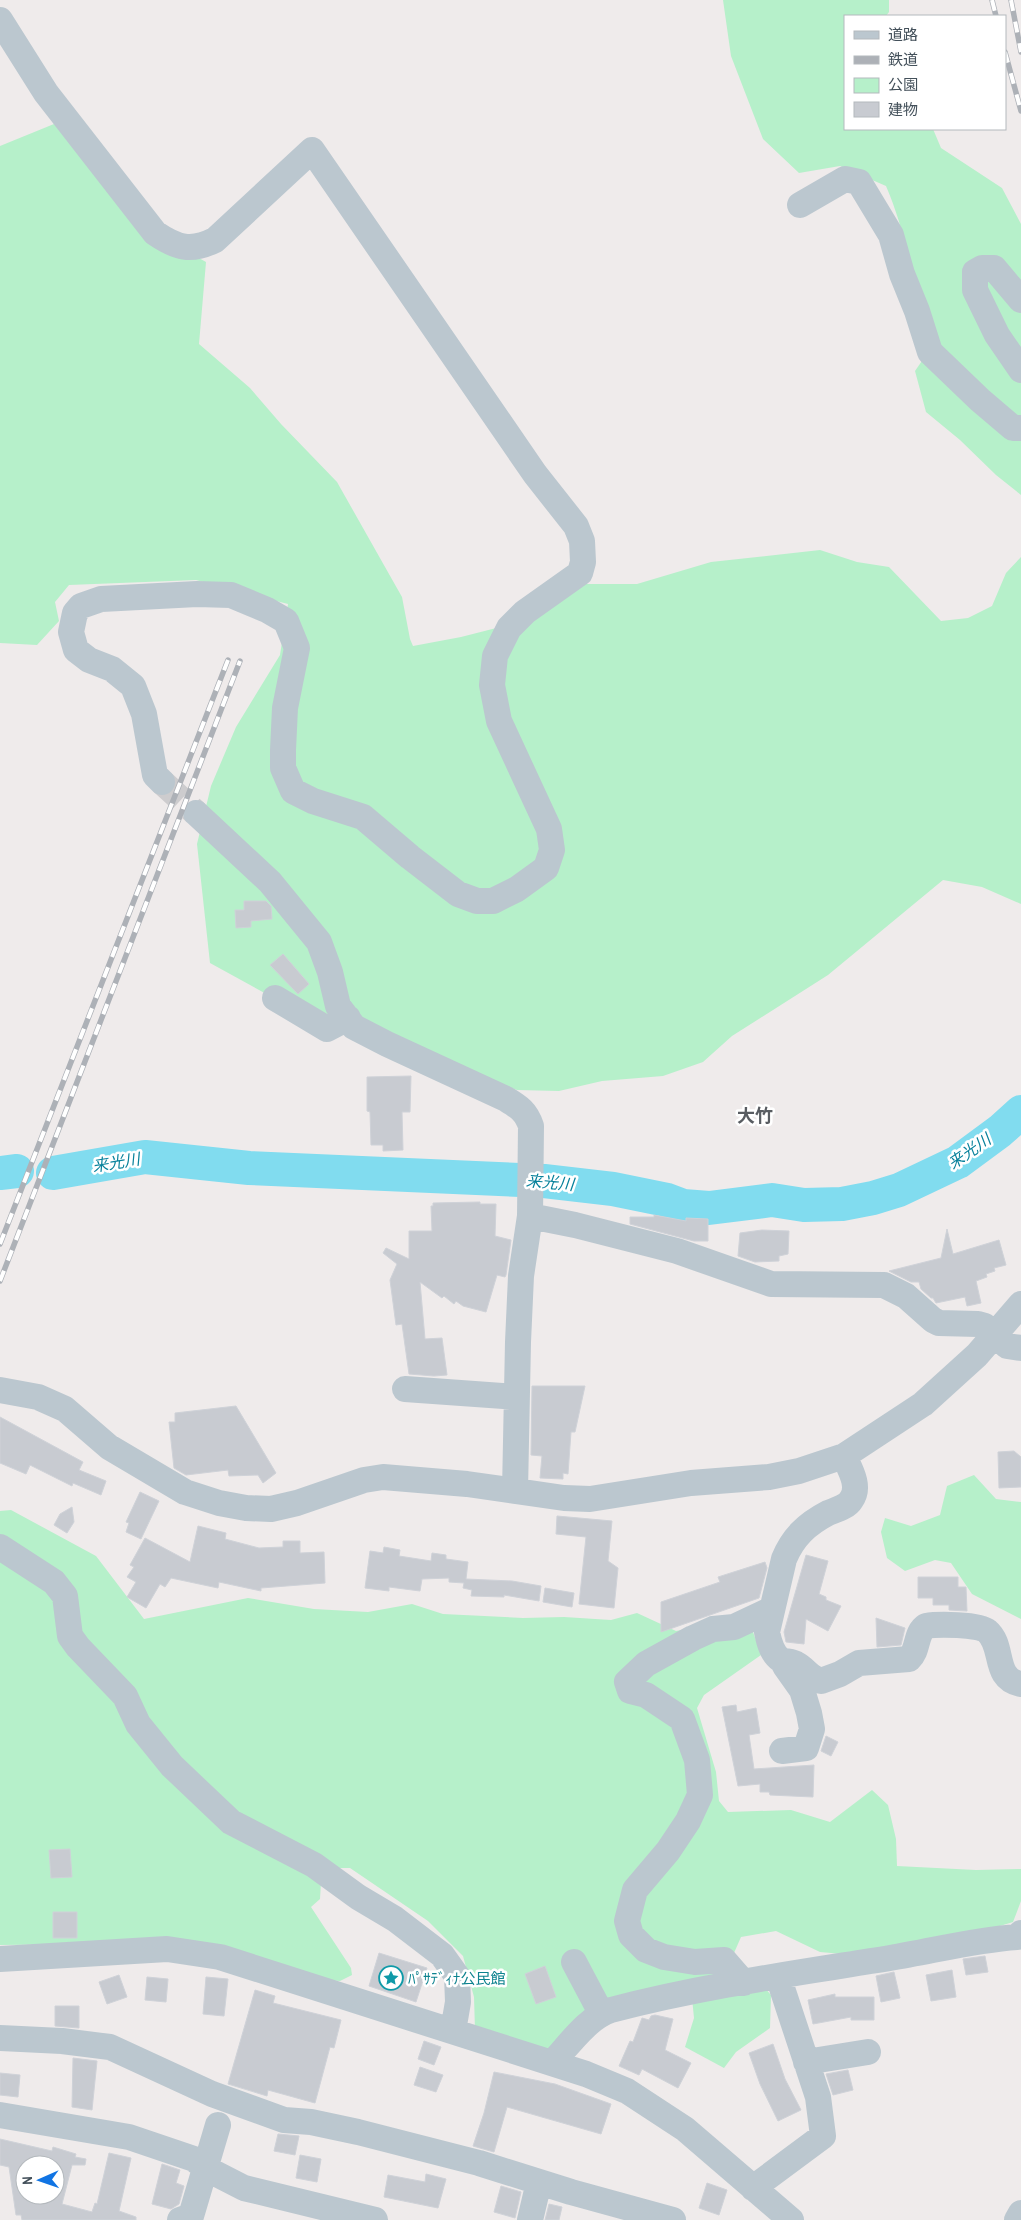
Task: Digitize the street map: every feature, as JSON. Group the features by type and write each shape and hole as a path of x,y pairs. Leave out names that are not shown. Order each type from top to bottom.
{"street":[{"path":"0,20 46,92 80,137 155,233 172,245 190,248 202,246 215,240 312,150 535,474 576,526 582,541 583,562 580,573 525,612 509,628 496,656 492,685 499,721 549,829 552,850 546,868 517,889 493,901 477,901 458,894 364,816 313,801 293,791 283,768 283,750 286,708 297,648 295,640 286,621 268,610 231,595 197,594 101,598 81,606 75,613 71,632 76,650 89,660 112,669 133,686 144,714 155,774 162,782"},
{"path":"800,205 845,179 859,182 891,234 902,274 917,311 930,352 980,400 1013,428 1021,428"},
{"path":"1021,300 994,268 982,268 975,272 975,290 997,335 1021,370"},
{"path":"196,813 270,882 319,942 330,972 338,1006 354,1027 506,1099 523,1109 528,1115 531,1165 530,1210 522,1276 516,1397 515,1491"},
{"path":"275,998 327,1029 348,1018"},
{"path":"530,1210 575,1225 677,1251 771,1284 884,1285 906,1296 939,1324 978,1324 985,1326 1007,1346 1021,1348"},
{"path":"0,1390 51,1401 65,1409 94,1436 124,1457 185,1492 246,1508 271,1509 297,1503 364,1480 383,1477 402,1477 564,1498 590,1499 691,1483 769,1477 799,1471 844,1456 923,1404 977,1355 1021,1304"},
{"path":"405,1389 516,1397"},
{"path":"782,1751 806,1748 812,1729 802,1690 769,1644 768,1632 772,1609 784,1559 798,1534 810,1524 852,1500 854,1478 844,1456"},
{"path":"0,1547 54,1582 65,1596 70,1636 78,1647 125,1696 138,1724 172,1766 232,1822 314,1866 358,1897 394,1919 442,1955 457,1976 458,2002 453,2031"},
{"path":"744,1983 724,1960 694,1962 664,1957 646,1950 631,1935 627,1921 636,1890 668,1851 688,1821 700,1795 697,1760 682,1719 646,1695 630,1691 627,1682 646,1664 693,1638 713,1629 734,1628 772,1609"},
{"path":"780,1660 795,1663 809,1676 821,1681 840,1674 859,1663 908,1659 916,1650 920,1632 926,1626 980,1628 991,1635 1002,1671 1007,1679 1021,1684"},
{"path":"552,2063 601,2014 675,1994 892,1958 975,1941 1017,1937 1021,1934"},
{"path":"0,1959 167,1949 220,1956 586,2074 627,2091 685,2129 791,2220"},
{"path":"574,1962 601,2014"},
{"path":"753,2188 823,2136 818,2098 778,1976"},
{"path":"0,2038 62,2041 110,2047 212,2094 284,2120 311,2122 358,2132 479,2163 673,2220"},
{"path":"806,2062 868,2052"},
{"path":"0,2115 129,2137 194,2159 205,2168 244,2188 375,2220"},
{"path":"180,2220 191,2216 218,2125"},
{"path":"530,2220 540,2182"},
{"path":"1017,2220 1021,2213"}],"green space":[{"path":"723,0 889,0 889,12 887,15 844,15 844,130 933,130 941,148 1002,188 1021,224 1021,495 926,412 915,371 926,355 915,291 901,227 886,186 840,166 799,173 763,139 731,56"},
{"path":"54,124 155,233 206,262 199,344 250,388 281,424 337,482 402,597 413,646 461,637 528,620 586,584 637,584 711,562 820,550 857,562 889,567 941,621 968,618 992,606 1006,573 1021,557 1021,904 982,887 943,880 828,975 732,1036 703,1062 663,1076 602,1081 559,1091 517,1090 471,1075 290,1007 210,963 197,844 211,786 236,727 280,655 288,604 196,580 69,585 55,602 59,621 37,645 0,643 0,146"},
{"path":"974,1475 996,1499 1021,1502 1021,1619 972,1594 951,1563 935,1560 905,1571 887,1558 881,1532 885,1518 911,1526 940,1515 947,1486"},
{"path":"11,1510 96,1556 144,1619 248,1598 314,1609 368,1612 412,1604 443,1614 523,1618 564,1617 611,1620 637,1613 676,1631 722,1623 753,1632 761,1655 704,1695 697,1708 716,1772 719,1801 728,1812 791,1810 830,1822 872,1790 888,1805 896,1839 897,1866 976,1870 1021,1869 1021,1901 1013,1922 980,1932 853,1955 820,1952 776,1931 741,1937 734,1953 771,1995 770,2028 736,2052 724,2068 685,2047 694,2018 692,1998 671,1990 552,2056 475,2030 474,1997 463,1956 428,1921 350,1868 335,1868 321,1882 320,1899 311,1907 351,1968 352,1975 340,1981 313,1979 187,1943 0,1945 0,1511"}],"building":[{"path":"244,901 266,901 271,906 272,919 251,921 251,927 236,928 235,910 244,910"},
{"path":"283,954 309,984 298,994 270,965"},
{"path":"411,1076 410,1112 402,1112 403,1150 383,1151 383,1145 371,1145 370,1112 367,1111 367,1077"},
{"path":"480,1202 480,1204 496,1204 495,1236 511,1240 506,1275 505,1277 497,1275 486,1312 463,1306 456,1301 454,1304 420,1282 425,1339 442,1338 447,1375 409,1374 402,1324 396,1325 390,1280 397,1264 383,1253 386,1248 409,1259 409,1231 432,1231 431,1206 433,1206 433,1203"},
{"path":"654,1215 686,1221 686,1218 708,1219 708,1241 694,1241 630,1224 630,1217 654,1217"},
{"path":"947,1229 953,1254 999,1240 1006,1265 994,1268 995,1271 986,1274 987,1277 976,1281 981,1303 967,1306 965,1297 936,1303 933,1298 921,1289 919,1282 911,1282 889,1271 941,1258"},
{"path":"762,1230 789,1231 788,1254 779,1256 779,1261 755,1262 738,1256 740,1233"},
{"path":"532,1386 585,1386 575,1432 571,1432 568,1474 563,1473 563,1479 540,1478 542,1456 531,1455"},
{"path":"236,1406 276,1473 263,1483 258,1475 229,1476 228,1470 186,1475 174,1468 169,1422 175,1422 175,1413"},
{"path":"0,1417 83,1462 79,1470 106,1481 101,1495 73,1483 72,1486 30,1465 26,1474 0,1463"},
{"path":"1014,1451 1021,1457 1021,1487 999,1488 998,1452"},
{"path":"140,1492 159,1501 141,1539 126,1532 129,1523 126,1522"},
{"path":"72,1507 74,1522 67,1533 54,1525 60,1514"},
{"path":"557,1516 612,1521 608,1561 618,1568 614,1608 579,1604 586,1537 556,1534"},
{"path":"198,1526 226,1533 225,1539 259,1548 283,1547 283,1541 300,1541 300,1553 324,1552 325,1583 261,1588 261,1591 219,1582 218,1588 171,1578 165,1587 160,1584 146,1608 127,1597 136,1582 127,1577 134,1567 130,1565 145,1538 190,1562"},
{"path":"384,1547 400,1550 399,1556 431,1561 432,1553 446,1555 446,1559 468,1562 466,1579 512,1581 541,1586 539,1601 504,1595 504,1597 471,1596 472,1590 463,1588 464,1583 449,1582 449,1578 422,1579 420,1591 389,1587 389,1591 365,1588 370,1551 383,1553"},
{"path":"806,1555 828,1561 819,1594 826,1597 826,1600 841,1606 828,1631 806,1619 804,1644 786,1642 784,1632"},
{"path":"765,1562 767,1568 759,1598 661,1632 661,1602 720,1582 718,1577"},
{"path":"918,1577 958,1577 958,1587 966,1587 967,1611 949,1610 949,1605 933,1605 933,1598 918,1598"},
{"path":"545,1588 574,1593 572,1607 543,1602"},
{"path":"876,1618 905,1628 901,1645 877,1647"},
{"path":"736,1705 737,1712 756,1708 760,1733 749,1735 754,1769 814,1765 813,1797 770,1795 769,1792 760,1792 760,1784 738,1786 722,1707"},
{"path":"826,1736 838,1742 831,1756 821,1751"},
{"path":"70,1849 72,1877 51,1878 49,1850"},
{"path":"53,1912 77,1912 77,1938 53,1938"},
{"path":"379,1953 427,1968 416,2002 369,1986"},
{"path":"985,1956 988,1972 966,1975 963,1959"},
{"path":"545,1966 556,1997 536,2004 525,1974"},
{"path":"952,1970 956,1997 931,2001 926,1975"},
{"path":"894,1972 900,1998 881,2002 876,1976"},
{"path":"119,1975 127,1997 107,2004 99,1982"},
{"path":"147,1977 168,1979 166,2002 145,2000"},
{"path":"206,1977 228,1979 224,2016 203,2014"},
{"path":"255,1990 275,1996 273,2003 341,2020 334,2048 330,2047 315,2103 268,2090 267,2096 228,2084"},
{"path":"835,1994 835,1997 874,1997 874,2020 851,2020 851,2017 813,2024 808,2000"},
{"path":"55,2006 79,2006 79,2028 55,2026"},
{"path":"655,2015 673,2019 665,2050 691,2063 678,2088 642,2069 639,2075 619,2066 630,2041 633,2042 642,2018 649,2020 651,2016"},
{"path":"424,2041 441,2047 434,2065 418,2059"},
{"path":"773,2044 785,2079 801,2110 778,2121 760,2084 749,2053"},
{"path":"73,2058 97,2061 92,2110 72,2107"},
{"path":"420,2067 443,2075 436,2092 414,2085"},
{"path":"848,2070 853,2090 833,2095 826,2074"},
{"path":"494,2072 555,2084 611,2104 601,2134 507,2107 494,2152 473,2146 484,2113"},
{"path":"0,2073 20,2075 18,2097 0,2095"},
{"path":"278,2134 299,2136 295,2155 274,2151"},
{"path":"0,2139 52,2151 53,2147 76,2154 75,2157 86,2159 85,2165 72,2165 65,2192 65,2155 15,2155 15,2205 65,2205 92,2212 95,2203 97,2204 109,2153 131,2158 119,2211 136,2217 136,2220 22,2220 21,2215 16,2215 9,2167 0,2165"},
{"path":"300,2155 321,2159 317,2182 296,2178"},
{"path":"162,2164 180,2170 176,2183 184,2186 179,2204 171,2209 152,2204"},
{"path":"426,2174 446,2179 438,2208 384,2197 388,2175 425,2182"},
{"path":"707,2183 727,2190 719,2215 699,2208"},
{"path":"501,2186 521,2192 515,2218 494,2212"},
{"path":"549,2204 562,2207 559,2220 545,2220"}],"waterway":[{"name":"来光川","path":"53,1173 145,1157 249,1168 544,1181 613,1189 667,1200 683,1206 709,1208 772,1200 804,1205 842,1204 873,1198 899,1190 958,1162 1000,1131 1021,1112"},
{"name":"来光川","path":"0,1173 17,1171"}],"tunnel":[{"path":"162,782 196,813"}],"railway":[{"path":"992,0 996,15"},
{"path":"1011,0 1021,52"},
{"path":"1006,56 1021,111"},
{"path":"0,1244 228,660"},
{"path":"0,1281 240,661"}],"place":[{"name":"ﾊﾟｻﾃﾞｨﾅ公民館","path":"391,1978"}],"district":[{"name":"大竹","path":"755,1115"}]}
